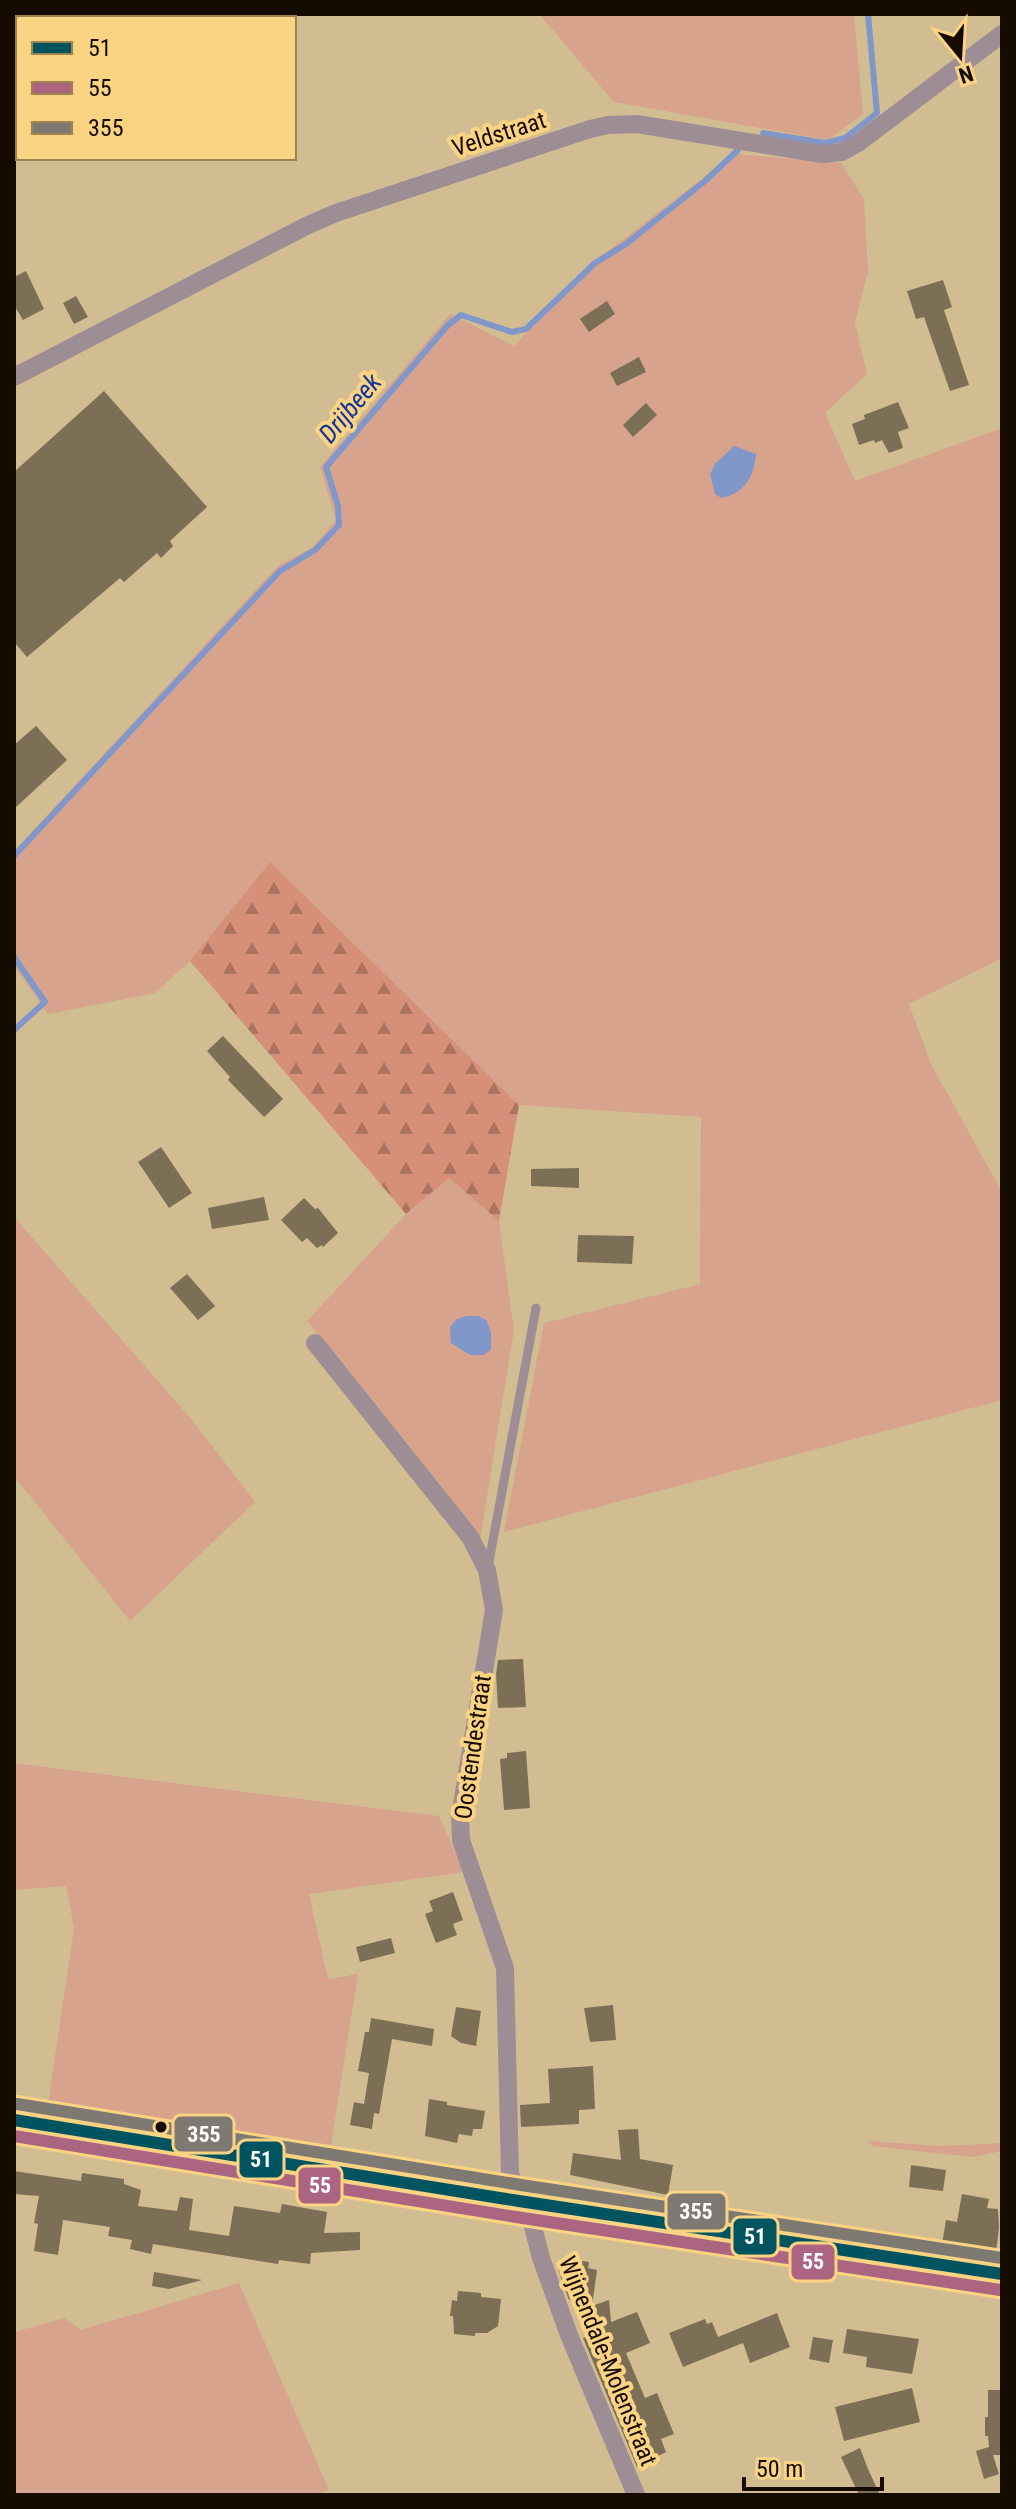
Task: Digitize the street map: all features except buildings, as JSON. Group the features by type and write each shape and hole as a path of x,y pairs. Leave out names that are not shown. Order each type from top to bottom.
{"main road":[{"path":"14,2120 1002,2274"}],"street":[{"name":"Veldstraat","path":"14,377 308,225 590,129 637,124 822,154 842,152 894,117 1002,34"},
{"name":"Oostendestraat","path":"315,1343 470,1537 487,1570 494,1610 460,1817 461,1840 505,1968 510,2173 519,2201"},
{"name":"Wijnendale-Molenstraat","path":"519,2201 531,2219 541,2258 569,2335 636,2495"}],"lane":[{"path":"487,1570 536,1308"}],"shaded area":[{"path":"539,14 854,14 863,114 828,140 614,102"},
{"path":"734,154 841,163 864,199 868,272 855,323 867,374 825,413 855,481 1002,428 1002,958 909,1004 931,1064 1002,1192 1002,1400 504,1532 544,1323 700,1284 701,1117 519,1105 270,862 190,961 155,993 48,1014 14,966 14,851 278,566 313,547 336,520 320,467 450,314 514,346 591,264"},
{"path":"449,1178 499,1221 514,1330 480,1540 307,1321 406,1214"},
{"path":"14,1217 193,1421 255,1502 130,1621 14,1476"},
{"path":"14,1763 439,1816 464,1872 309,1894 328,1979 358,1974 331,2145 48,2104 74,1928 66,1886 14,1890"},
{"path":"867,2141 941,2146 1002,2143 1002,2151 973,2157 873,2146"},
{"path":"239,2283 329,2490 310,2495 14,2495 14,2332 64,2318 81,2330"}],"green space":[{"path":"270,862 519,1105 499,1221 449,1178 406,1214 190,961"}],"water":[{"path":"734,446 756,454 753,470 742,488 721,498 715,494 710,474 715,464"},
{"path":"479,1316 487,1321 491,1349 484,1355 470,1355 451,1343 450,1327 457,1319"}],"waterway":[{"name":"Drijbeek","path":"763,133 825,143 845,138 877,113 868,14"},
{"name":"Drijbeek","path":"14,856 280,571 315,550 339,525 338,506 326,467 448,325 461,315 512,332 526,329 595,263 626,244 705,181 738,150"},
{"name":"Drijbeek","path":"14,957 45,1002 14,1030"}],"transit line":[{"name":"355","path":"17,2104 1002,2258"},
{"name":"51","path":"14,2120 1002,2274"},
{"name":"55","path":"14,2136 516,2217 1000,2290"}]}
